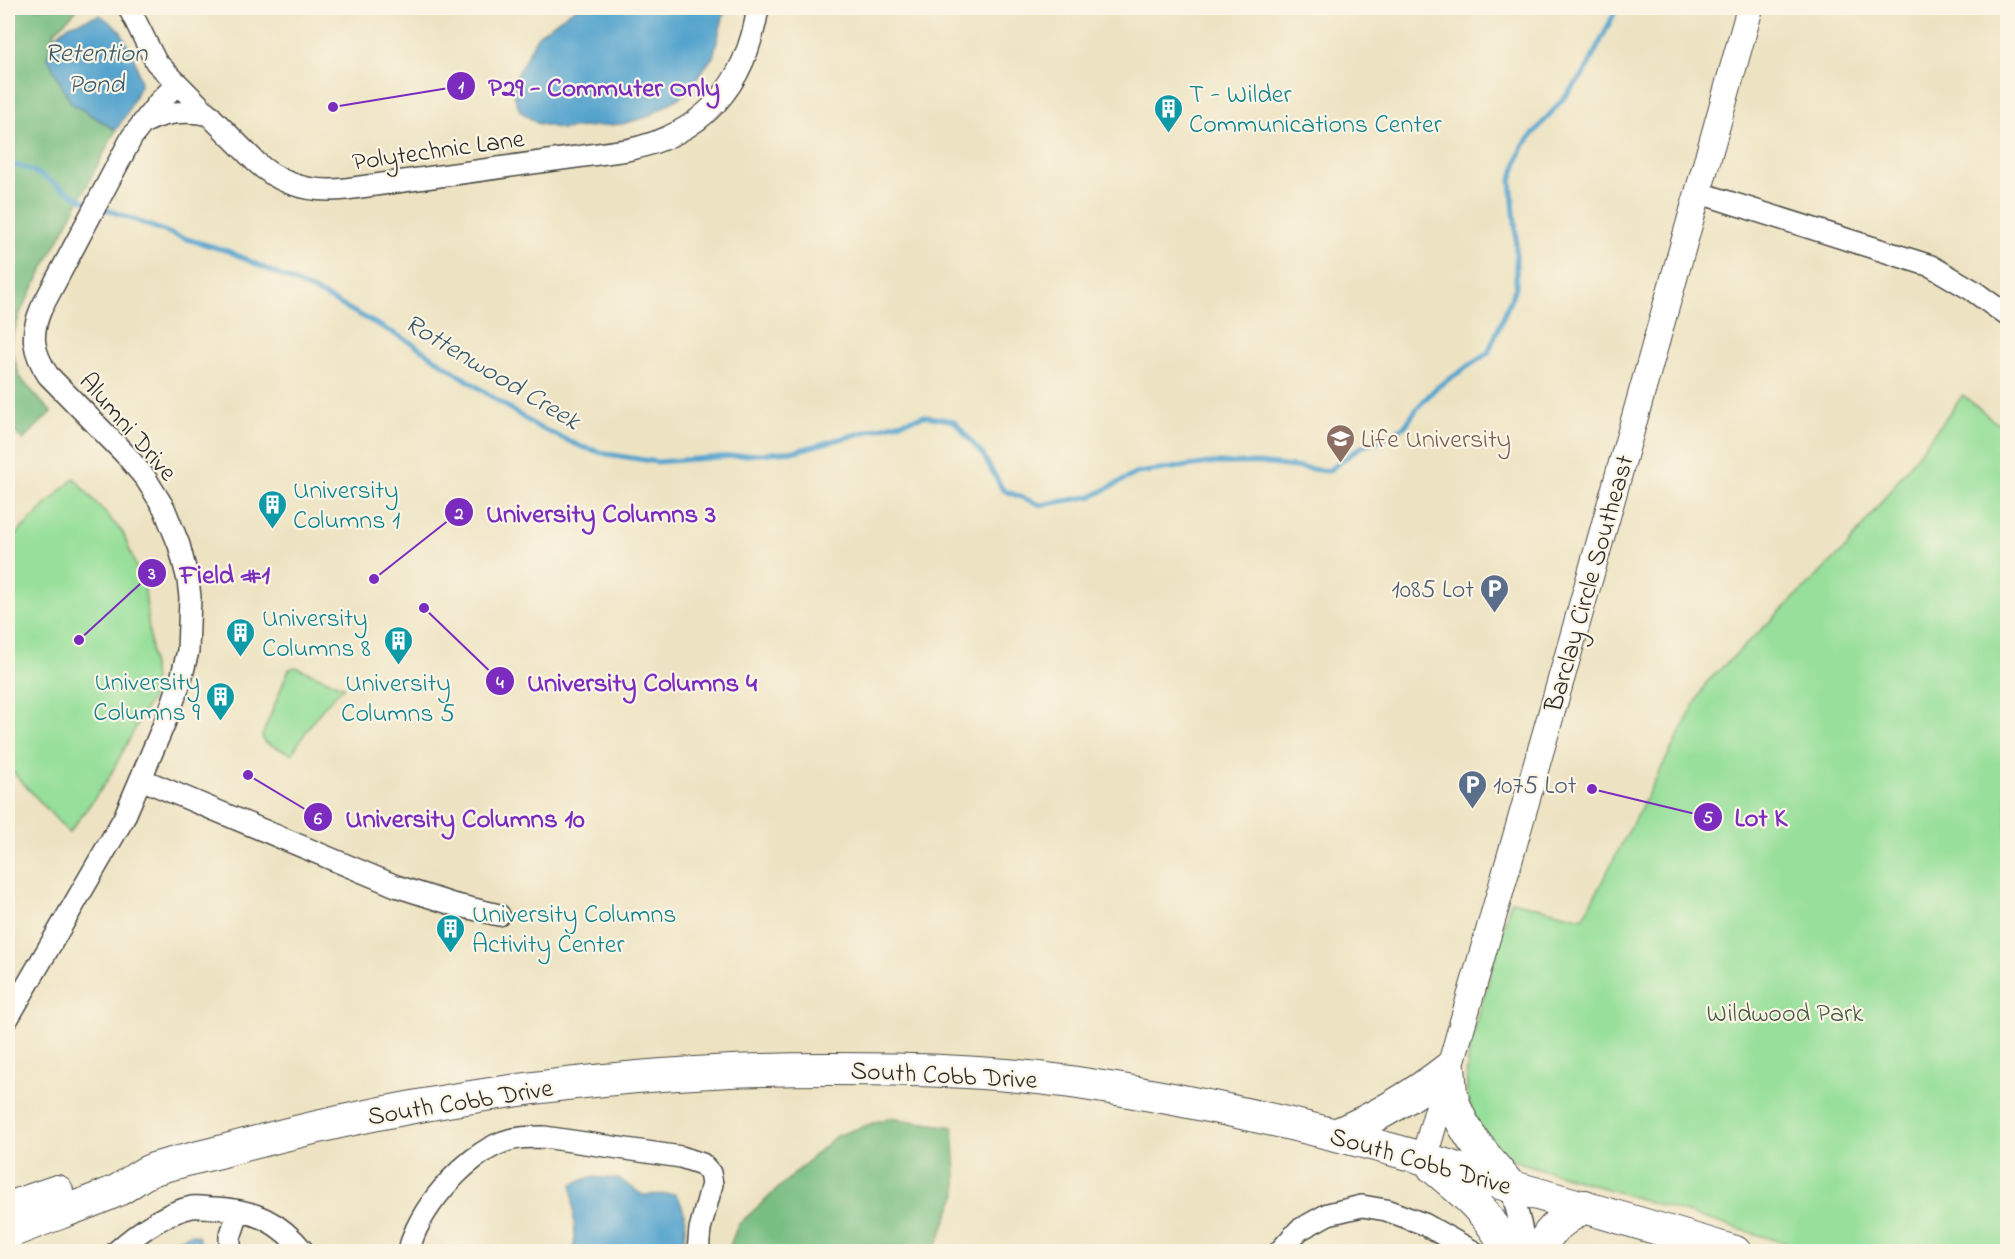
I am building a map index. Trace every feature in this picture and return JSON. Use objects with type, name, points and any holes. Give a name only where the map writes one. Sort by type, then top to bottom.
[{"type":"main road","points":[[1335,1135],[1390,1110],[1449,1068]]},
{"type":"main road","points":[[1449,1068],[1451,1092],[1457,1111],[1482,1153],[1511,1186]]},
{"type":"main road","name":"South Cobb Drive","points":[[8,1233],[121,1189],[141,1173],[316,1126],[485,1094],[608,1080],[740,1071],[922,1070],[1038,1078],[1164,1097],[1255,1115],[1424,1158],[1511,1186],[1735,1251]]},
{"type":"main road","points":[[1424,1158],[1489,1219],[1502,1249]]},
{"type":"main road","name":"South Cobb Drive","points":[[8,1208],[119,1169],[141,1173]]},
{"type":"main road","points":[[1541,1251],[1554,1228],[1585,1206]]},
{"type":"street","name":"Polytechnic Lane","points":[[129,8],[156,62],[177,84],[265,170],[285,182],[315,190],[346,189],[627,150],[660,141],[693,123],[730,87],[752,40],[758,8]]},
{"type":"street","name":"Barclay Circle Southeast","points":[[1424,1158],[1750,8]]},
{"type":"street","name":"Alumni Drive","points":[[8,1018],[117,833],[170,710],[188,651],[190,597],[188,580],[182,554],[164,508],[146,479],[125,454],[62,390],[38,361],[34,348],[36,319],[125,148],[140,125],[177,84]]},
{"type":"street","points":[[140,125],[173,113],[210,115]]},
{"type":"street","points":[[1697,192],[1930,266],[1972,290],[2007,316]]},
{"type":"street","points":[[141,779],[404,889],[499,915]]},
{"type":"street","points":[[409,1251],[421,1218],[450,1181],[481,1153],[503,1142],[523,1137],[544,1137],[681,1157],[702,1164],[710,1173],[712,1184],[700,1230],[698,1251]]},
{"type":"street","points":[[1279,1251],[1299,1230],[1328,1214],[1362,1206],[1386,1210],[1502,1249],[1511,1186]]},
{"type":"street","points":[[116,1251],[136,1234],[160,1220],[193,1207],[238,1211],[261,1216],[277,1226],[304,1251]]},
{"type":"street","points":[[230,1251],[230,1237],[238,1211]]},
{"type":"green space","points":[[8,8],[79,8],[55,31],[47,57],[71,103],[116,130],[20,313],[10,345],[20,378],[51,412],[23,440],[8,426]]},
{"type":"green space","name":"Wildwood Park","points":[[1963,395],[2007,432],[2007,1251],[1811,1251],[1512,1160],[1486,1135],[1478,1123],[1468,1097],[1466,1082],[1470,1046],[1511,901],[1583,918],[1706,683],[1846,548]]},
{"type":"green space","points":[[74,478],[123,533],[145,590],[155,691],[107,781],[69,833],[8,767],[8,542]]},
{"type":"green space","points":[[296,667],[344,687],[315,718],[292,754],[264,742],[262,736],[289,669]]},
{"type":"green space","points":[[888,1118],[953,1127],[957,1193],[934,1251],[728,1251],[738,1225],[836,1136]]},
{"type":"water","points":[[576,8],[721,8],[725,10],[713,57],[685,94],[647,117],[622,124],[562,129],[537,123],[520,111],[511,86],[538,35]]},
{"type":"water","name":"Retention Pond","points":[[100,15],[119,29],[134,57],[141,83],[116,130],[71,103],[47,57],[57,35],[69,25]]},
{"type":"water","points":[[591,1177],[619,1179],[643,1195],[675,1194],[684,1214],[683,1251],[573,1251],[575,1238],[572,1184]]},
{"type":"water","points":[[192,1234],[198,1236],[203,1251],[146,1251]]},
{"type":"waterway","name":"Rottenwood Creek","points":[[100,207],[180,237],[228,251],[321,294],[410,342],[536,426],[582,447],[607,454],[657,462],[796,451],[924,416],[954,421],[983,455],[1003,490],[1041,505],[1093,496],[1137,473],[1209,463],[1260,463],[1328,471],[1359,448],[1383,439],[1405,426],[1418,407],[1436,388],[1488,353],[1516,287],[1516,233],[1511,180],[1523,146],[1584,74],[1617,8]]},
{"type":"waterway","name":"Rottenwood Creek","points":[[8,164],[20,166],[41,175],[92,204]]},
{"type":"place","name":"P29 - Commuter Only","points":[[333,107]]},
{"type":"place","name":"T - Wilder Communications Center","points":[[1168,134]]},
{"type":"place","name":"Life University","points":[[1340,464]]},
{"type":"place","name":"University Columns 1","points":[[272,530]]},
{"type":"place","name":"University Columns 3","points":[[374,579]]},
{"type":"place","name":"University Columns 4","points":[[424,608]]},
{"type":"place","name":"1085 Lot","points":[[1495,614]]},
{"type":"place","name":"Field #1","points":[[79,640]]},
{"type":"place","name":"University Columns 8","points":[[241,658]]},
{"type":"place","name":"University Columns 5","points":[[398,666]]},
{"type":"place","name":"University Columns 9","points":[[221,722]]},
{"type":"place","name":"University Columns 10","points":[[248,775]]},
{"type":"place","name":"Lot K","points":[[1592,789]]},
{"type":"place","name":"1075 Lot","points":[[1472,810]]},
{"type":"place","name":"University Columns Activity Center","points":[[451,954]]}]
